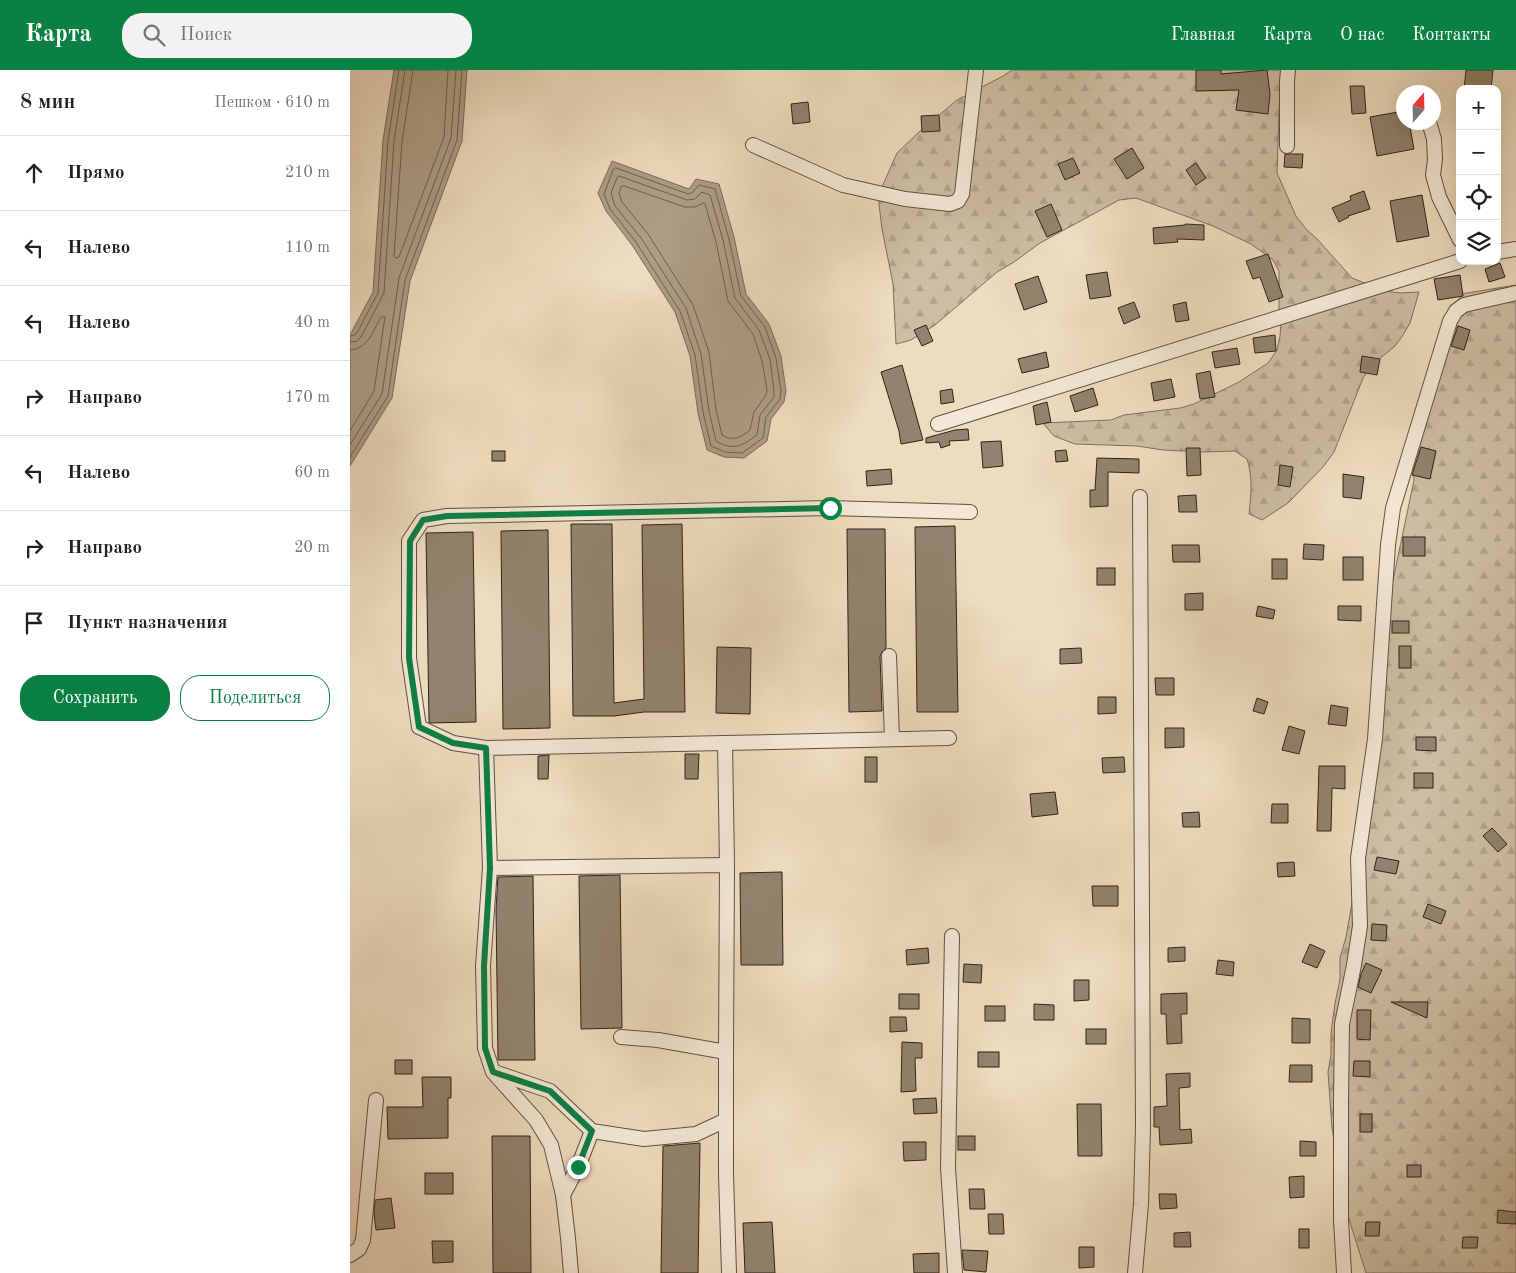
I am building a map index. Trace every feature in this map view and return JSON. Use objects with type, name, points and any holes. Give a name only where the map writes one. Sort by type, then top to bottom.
[{"type":"street","points":[[753,145],[843,185],[905,199],[950,204],[958,201],[962,194],[976,70]]},
{"type":"street","points":[[1287,146],[1288,70]]},
{"type":"street","points":[[1431,130],[1434,139],[1435,159],[1433,175],[1439,196],[1456,232]]},
{"type":"street","points":[[1501,251],[1516,249]]},
{"type":"street","points":[[938,424],[1130,366],[1456,262]]},
{"type":"street","points":[[1344,1273],[1341,1220],[1342,1024],[1360,926],[1358,858],[1374,739],[1388,545],[1393,508],[1450,321],[1456,311],[1464,305],[1516,293]]},
{"type":"street","points":[[1135,1273],[1141,1204],[1143,1126],[1140,497]]},
{"type":"street","points":[[948,738],[486,748],[453,743],[419,727],[409,658],[410,541],[423,520],[447,516],[830,508],[970,512]]},
{"type":"street","points":[[890,656],[892,738]]},
{"type":"street","points":[[725,743],[727,865],[726,1174],[729,1273]]},
{"type":"street","points":[[486,748],[490,868],[484,966],[485,1048],[493,1072],[536,1120],[551,1145],[562,1195],[571,1273]]},
{"type":"street","points":[[490,868],[727,865]]},
{"type":"street","points":[[952,936],[948,1168],[955,1273]]},
{"type":"street","points":[[621,1037],[658,1040],[726,1052]]},
{"type":"street","points":[[493,1072],[550,1091],[592,1131],[644,1139],[696,1134],[726,1120]]},
{"type":"street","points":[[350,1255],[359,1249],[363,1240],[376,1100]]},
{"type":"street","points":[[562,1195],[578,1167],[592,1131]]},
{"type":"green space","points":[[1012,70],[1283,70],[1280,85],[1277,173],[1296,216],[1352,278],[1384,291],[1401,293],[1419,292],[1410,323],[1403,335],[1395,346],[1372,365],[1363,378],[1334,452],[1323,467],[1288,503],[1262,520],[1249,514],[1251,486],[1249,466],[1247,459],[1235,451],[1204,452],[1163,450],[1137,446],[1075,444],[1054,436],[1043,423],[1111,420],[1124,415],[1180,408],[1194,404],[1239,382],[1268,363],[1277,350],[1280,336],[1279,271],[1273,260],[1251,244],[1213,226],[1136,198],[1119,200],[1040,243],[997,272],[935,325],[911,340],[896,344],[893,284],[882,229],[878,196],[897,153],[918,133],[957,100]]},
{"type":"green space","points":[[1516,285],[1516,1273],[1366,1273],[1347,1213],[1332,1128],[1328,1072],[1331,1055],[1331,1033],[1340,979],[1340,958],[1346,937],[1355,886],[1387,609],[1414,480],[1412,450],[1422,402],[1461,294]]},
{"type":"water","points":[[394,70],[467,70],[462,141],[410,281],[392,398],[350,466],[350,335],[373,292],[383,140]]},
{"type":"water","points":[[612,161],[689,189],[696,179],[719,184],[734,237],[746,294],[769,324],[781,356],[786,391],[784,402],[771,419],[767,441],[744,458],[724,457],[707,450],[698,413],[690,356],[675,312],[632,245],[606,211],[598,193]]},
{"type":"building","points":[[1196,70],[1221,70],[1221,74],[1267,70],[1270,94],[1268,114],[1236,110],[1239,90],[1196,91]]},
{"type":"building","points":[[1466,70],[1493,70],[1491,85],[1464,85]]},
{"type":"building","points":[[1350,86],[1364,86],[1366,113],[1352,114]]},
{"type":"building","points":[[808,102],[810,122],[793,124],[791,104]]},
{"type":"building","points":[[1396,112],[1396,130],[1410,130],[1414,149],[1377,156],[1370,117]]},
{"type":"building","points":[[939,115],[940,131],[922,132],[921,116]]},
{"type":"building","points":[[1132,148],[1144,168],[1127,179],[1114,159]]},
{"type":"building","points":[[1285,154],[1303,154],[1302,168],[1284,167]]},
{"type":"building","points":[[1073,158],[1080,173],[1065,180],[1058,164]]},
{"type":"building","points":[[1196,163],[1206,178],[1196,185],[1186,170]]},
{"type":"building","points":[[1364,191],[1370,209],[1348,216],[1339,222],[1332,208],[1351,200],[1350,196]]},
{"type":"building","points":[[1422,195],[1429,236],[1397,242],[1390,201]]},
{"type":"building","points":[[1051,204],[1062,230],[1047,237],[1035,211]]},
{"type":"building","points":[[1185,224],[1204,225],[1204,240],[1177,239],[1178,242],[1154,244],[1153,228]]},
{"type":"building","points":[[1268,254],[1283,297],[1269,302],[1260,277],[1253,279],[1246,261]]},
{"type":"building","points":[[1501,265],[1505,277],[1489,282],[1485,269]]},
{"type":"building","points":[[1107,272],[1111,296],[1090,299],[1086,275]]},
{"type":"building","points":[[1460,275],[1463,296],[1438,300],[1434,279]]},
{"type":"building","points":[[1038,276],[1047,302],[1024,310],[1015,284]]},
{"type":"building","points":[[1134,302],[1140,317],[1124,324],[1118,308]]},
{"type":"building","points":[[1186,302],[1189,320],[1176,322],[1173,305]]},
{"type":"building","points":[[926,325],[933,341],[922,346],[914,330]]},
{"type":"building","points":[[1458,326],[1470,330],[1464,350],[1451,346]]},
{"type":"building","points":[[1275,335],[1276,351],[1255,353],[1253,338]]},
{"type":"building","points":[[1237,348],[1240,364],[1215,368],[1212,352]]},
{"type":"building","points":[[1046,352],[1049,367],[1022,373],[1018,359]]},
{"type":"building","points":[[1362,356],[1380,359],[1377,375],[1360,372]]},
{"type":"building","points":[[902,365],[923,440],[901,444],[899,431],[881,372]]},
{"type":"building","points":[[1210,371],[1215,397],[1200,399],[1196,374]]},
{"type":"building","points":[[1171,379],[1175,397],[1154,401],[1151,383]]},
{"type":"building","points":[[1093,388],[1098,405],[1075,412],[1070,396]]},
{"type":"building","points":[[952,389],[954,402],[941,404],[940,391]]},
{"type":"building","points":[[1047,402],[1051,422],[1036,425],[1033,406]]},
{"type":"building","points":[[968,429],[969,440],[949,441],[950,445],[941,448],[939,442],[926,443],[926,438],[955,430]]},
{"type":"building","points":[[1001,441],[1003,466],[983,468],[981,442]]},
{"type":"building","points":[[1421,447],[1436,451],[1430,479],[1412,475]]},
{"type":"building","points":[[1186,448],[1200,448],[1201,475],[1187,476]]},
{"type":"building","points":[[1066,450],[1068,461],[1056,462],[1055,451]]},
{"type":"building","points":[[492,451],[505,451],[505,461],[492,461]]},
{"type":"building","points":[[1097,458],[1139,459],[1139,473],[1108,472],[1108,506],[1090,507],[1090,490],[1095,490]]},
{"type":"building","points":[[1280,465],[1293,467],[1290,487],[1278,485]]},
{"type":"building","points":[[891,469],[892,484],[867,486],[866,471]]},
{"type":"building","points":[[1343,474],[1364,477],[1361,499],[1343,497]]},
{"type":"building","points":[[1196,495],[1197,512],[1179,512],[1178,496]]},
{"type":"building","points":[[571,524],[612,524],[614,703],[644,699],[642,525],[682,524],[685,712],[573,716]]},
{"type":"building","points":[[955,526],[958,712],[917,712],[915,527]]},
{"type":"building","points":[[847,529],[885,529],[886,648],[880,656],[882,711],[849,712]]},
{"type":"building","points":[[548,530],[550,728],[503,729],[501,531]]},
{"type":"building","points":[[473,532],[476,722],[430,723],[426,533]]},
{"type":"building","points":[[1403,537],[1425,537],[1425,556],[1403,556]]},
{"type":"building","points":[[1304,544],[1324,545],[1323,560],[1303,559]]},
{"type":"building","points":[[1172,545],[1199,545],[1200,562],[1173,562]]},
{"type":"building","points":[[1343,557],[1363,557],[1363,580],[1343,580]]},
{"type":"building","points":[[1272,559],[1287,559],[1287,579],[1272,579]]},
{"type":"building","points":[[1097,568],[1115,568],[1115,585],[1097,585]]},
{"type":"building","points":[[1203,593],[1203,610],[1185,610],[1185,594]]},
{"type":"building","points":[[1258,606],[1275,610],[1273,619],[1256,616]]},
{"type":"building","points":[[1338,606],[1361,606],[1361,621],[1338,620]]},
{"type":"building","points":[[1392,621],[1409,621],[1409,633],[1392,633]]},
{"type":"building","points":[[1399,646],[1411,646],[1411,668],[1399,668]]},
{"type":"building","points":[[717,647],[751,648],[750,714],[716,713]]},
{"type":"building","points":[[1081,648],[1082,663],[1060,664],[1060,649]]},
{"type":"building","points":[[1155,678],[1174,678],[1174,695],[1156,695]]},
{"type":"building","points":[[1098,697],[1116,697],[1116,713],[1098,714]]},
{"type":"building","points":[[1257,698],[1268,702],[1264,714],[1253,711]]},
{"type":"building","points":[[1331,705],[1348,708],[1346,726],[1328,724]]},
{"type":"building","points":[[1289,726],[1305,731],[1299,754],[1282,750]]},
{"type":"building","points":[[1165,728],[1184,728],[1184,747],[1165,748]]},
{"type":"building","points":[[1416,737],[1436,737],[1436,751],[1416,750]]},
{"type":"building","points":[[685,754],[699,754],[698,779],[685,779]]},
{"type":"building","points":[[549,755],[548,779],[538,779],[538,756]]},
{"type":"building","points":[[865,757],[877,757],[877,782],[865,782]]},
{"type":"building","points":[[1124,757],[1125,772],[1103,773],[1102,758]]},
{"type":"building","points":[[1319,766],[1345,766],[1345,789],[1332,788],[1331,831],[1317,831]]},
{"type":"building","points":[[1414,773],[1433,773],[1433,788],[1414,788]]},
{"type":"building","points":[[1055,792],[1058,814],[1032,817],[1030,794]]},
{"type":"building","points":[[1272,804],[1288,804],[1288,823],[1271,823]]},
{"type":"building","points":[[1199,812],[1200,827],[1183,827],[1182,813]]},
{"type":"building","points":[[1492,828],[1507,844],[1498,852],[1483,836]]},
{"type":"building","points":[[1377,857],[1399,861],[1396,874],[1374,870]]},
{"type":"building","points":[[1294,862],[1295,876],[1278,877],[1277,863]]},
{"type":"building","points":[[782,872],[783,965],[741,965],[740,873]]},
{"type":"building","points":[[620,875],[622,1028],[581,1029],[579,876]]},
{"type":"building","points":[[533,876],[535,1060],[498,1060],[496,909],[498,877]]},
{"type":"building","points":[[1092,886],[1118,886],[1118,906],[1093,906]]},
{"type":"building","points":[[1428,904],[1446,911],[1441,924],[1423,917]]},
{"type":"building","points":[[1372,924],[1387,925],[1386,941],[1371,940]]},
{"type":"building","points":[[1310,944],[1325,951],[1317,968],[1302,962]]},
{"type":"building","points":[[1185,947],[1185,961],[1168,962],[1168,948]]},
{"type":"building","points":[[928,948],[929,963],[907,965],[906,950]]},
{"type":"building","points":[[1218,960],[1234,962],[1233,976],[1216,974]]},
{"type":"building","points":[[1366,963],[1382,970],[1371,993],[1358,987]]},
{"type":"building","points":[[964,964],[982,965],[981,983],[963,982]]},
{"type":"building","points":[[1074,980],[1089,980],[1089,1000],[1074,1001]]},
{"type":"building","points":[[1187,993],[1187,1014],[1181,1014],[1182,1043],[1167,1044],[1166,1014],[1161,1014],[1161,994]]},
{"type":"building","points":[[899,994],[919,994],[919,1009],[899,1009]]},
{"type":"building","points":[[1391,1002],[1428,1002],[1427,1018]]},
{"type":"building","points":[[1034,1004],[1054,1005],[1054,1020],[1034,1020]]},
{"type":"building","points":[[985,1006],[1005,1006],[1005,1021],[985,1021]]},
{"type":"building","points":[[1357,1010],[1371,1010],[1370,1040],[1357,1039]]},
{"type":"building","points":[[890,1017],[906,1017],[907,1031],[890,1032]]},
{"type":"building","points":[[1292,1018],[1310,1019],[1310,1043],[1292,1043]]},
{"type":"building","points":[[1086,1029],[1106,1029],[1106,1044],[1086,1044]]},
{"type":"building","points":[[902,1042],[922,1043],[922,1058],[915,1058],[916,1091],[901,1092]]},
{"type":"building","points":[[978,1052],[999,1052],[999,1067],[978,1067]]},
{"type":"building","points":[[395,1060],[412,1060],[412,1074],[395,1074]]},
{"type":"building","points":[[1354,1061],[1370,1061],[1370,1077],[1353,1076]]},
{"type":"building","points":[[1290,1065],[1312,1065],[1312,1082],[1289,1082]]},
{"type":"building","points":[[1190,1073],[1190,1087],[1179,1088],[1180,1130],[1191,1129],[1192,1143],[1160,1145],[1159,1127],[1154,1127],[1154,1107],[1167,1106],[1166,1074]]},
{"type":"building","points":[[422,1077],[451,1077],[451,1098],[448,1098],[448,1138],[388,1139],[387,1107],[423,1107]]},
{"type":"building","points":[[936,1098],[937,1113],[914,1114],[913,1099]]},
{"type":"building","points":[[1077,1104],[1101,1104],[1102,1156],[1078,1156]]},
{"type":"building","points":[[1360,1114],[1372,1114],[1372,1132],[1360,1132]]},
{"type":"building","points":[[492,1136],[530,1136],[531,1273],[493,1273]]},
{"type":"building","points":[[958,1136],[975,1136],[975,1150],[958,1150]]},
{"type":"building","points":[[1300,1141],[1316,1142],[1316,1156],[1300,1156]]},
{"type":"building","points":[[903,1142],[926,1142],[926,1160],[904,1161]]},
{"type":"building","points":[[700,1143],[698,1273],[661,1273],[663,1146]]},
{"type":"building","points":[[1407,1165],[1421,1165],[1421,1177],[1407,1177]]},
{"type":"building","points":[[425,1173],[453,1173],[453,1194],[425,1194]]},
{"type":"building","points":[[1304,1176],[1304,1197],[1290,1198],[1289,1177]]},
{"type":"building","points":[[969,1189],[984,1189],[985,1209],[970,1209]]},
{"type":"building","points":[[1159,1194],[1176,1194],[1177,1208],[1160,1209]]},
{"type":"building","points":[[391,1198],[395,1228],[376,1230],[375,1200]]},
{"type":"building","points":[[1498,1210],[1516,1212],[1516,1224],[1497,1223]]},
{"type":"building","points":[[988,1214],[1003,1214],[1004,1234],[989,1234]]},
{"type":"building","points":[[772,1222],[775,1273],[745,1273],[743,1223]]},
{"type":"building","points":[[1366,1222],[1380,1222],[1379,1236],[1365,1236]]},
{"type":"building","points":[[1299,1229],[1309,1229],[1309,1248],[1299,1248]]},
{"type":"building","points":[[1190,1232],[1191,1247],[1174,1247],[1174,1233]]},
{"type":"building","points":[[1463,1237],[1478,1237],[1477,1248],[1462,1248]]},
{"type":"building","points":[[432,1241],[453,1241],[453,1262],[433,1263]]},
{"type":"building","points":[[1079,1247],[1094,1247],[1094,1267],[1079,1268]]},
{"type":"building","points":[[962,1250],[988,1251],[986,1272],[964,1270]]},
{"type":"building","points":[[939,1253],[939,1273],[914,1273],[913,1254]]},
{"type":"route","points":[[578,1167],[592,1131],[550,1091],[493,1072],[485,1048],[484,966],[490,868],[486,748],[453,743],[419,727],[409,658],[410,541],[423,520],[447,516],[830,508]]}]
